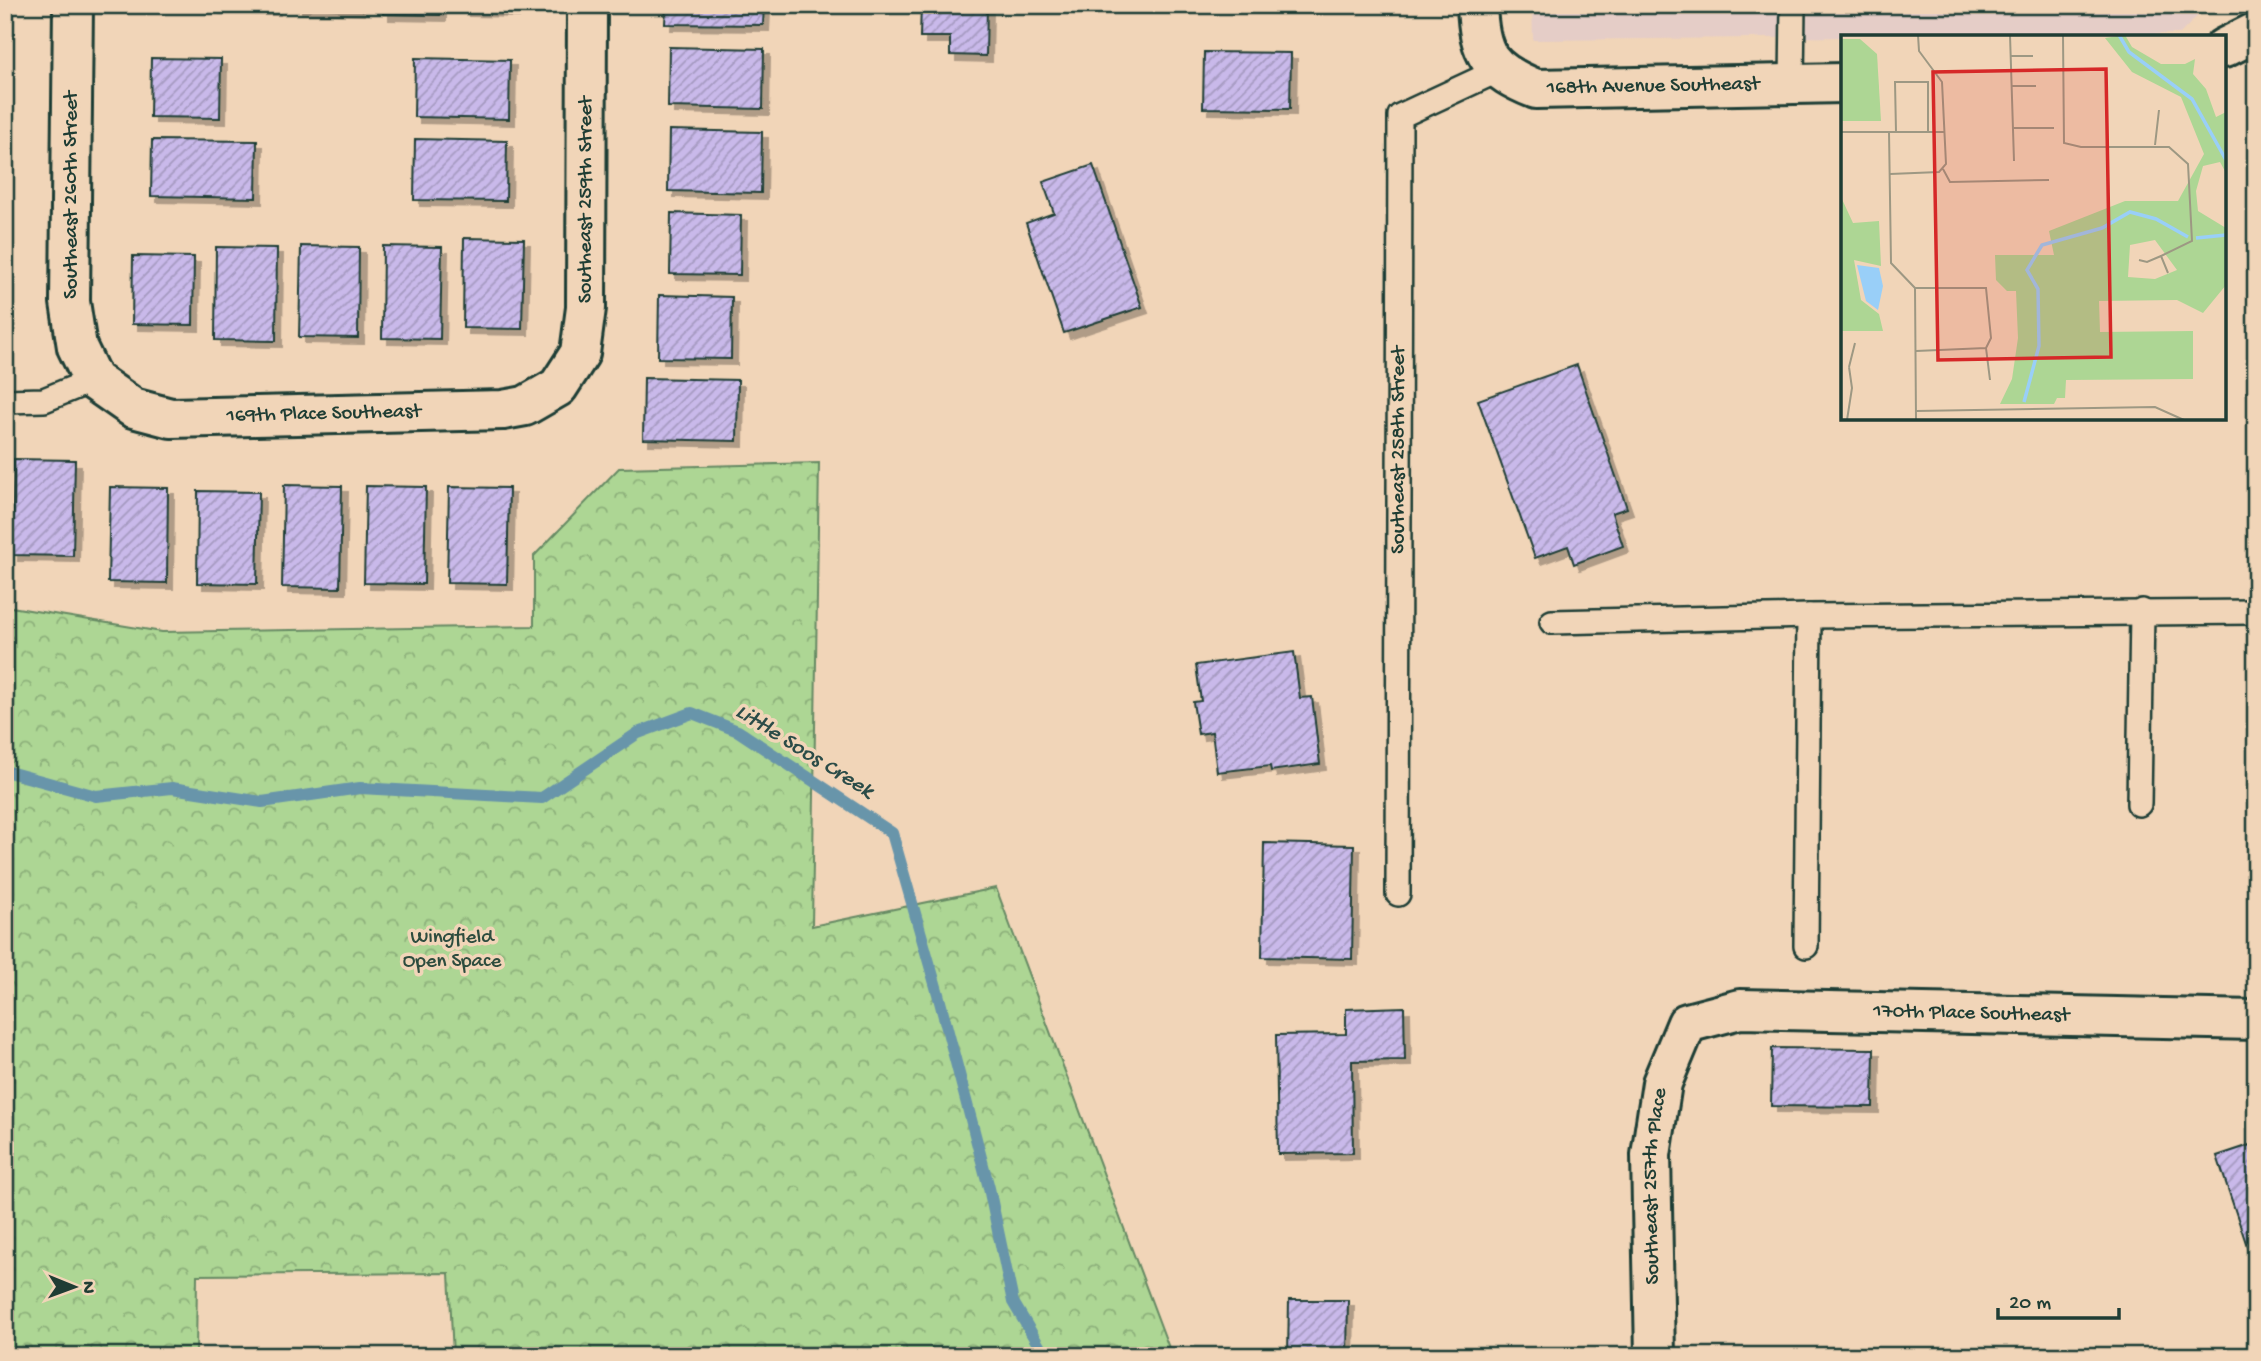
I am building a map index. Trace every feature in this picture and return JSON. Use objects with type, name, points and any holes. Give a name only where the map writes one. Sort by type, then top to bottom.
[{"type":"street","name":"Southeast 260th Street","points":[[73,5],[70,302],[77,347],[93,380]]},
{"type":"street","name":"Southeast 259th Street","points":[[558,387],[580,353],[586,308],[587,5]]},
{"type":"street","name":"168th Avenue Southeast","points":[[1477,5],[1478,32],[1485,54],[1499,70],[1536,89],[1841,83]]},
{"type":"street","points":[[2226,47],[2256,32]]},
{"type":"street","name":"169th Place Southeast","points":[[93,380],[133,408],[171,418],[503,410],[525,406],[558,387]]},
{"type":"street","name":"170th Place Southeast","points":[[1687,1023],[1740,1009],[2256,1020]]},
{"type":"street","name":"Southeast 257th Place","points":[[1655,1356],[1651,1155],[1662,1083],[1687,1023]]},
{"type":"lane","points":[[1792,85],[1793,5]]},
{"type":"lane","name":"Southeast 258th Street","points":[[1398,894],[1400,116],[1499,70]]},
{"type":"lane","points":[[5,401],[44,400],[93,380]]},
{"type":"lane","points":[[2139,804],[2142,611]]},
{"type":"lane","points":[[1552,622],[2142,611],[2256,612]]},
{"type":"lane","points":[[1806,946],[1809,616]]},
{"type":"shaded area","points":[[1532,5],[2208,5],[2180,34],[1841,35],[1841,37],[1533,40]]},
{"type":"green space","name":"Wingfield Open Space","points":[[819,463],[812,926],[996,888],[1172,1356],[453,1356],[449,1273],[197,1275],[196,1356],[5,1356],[5,606],[162,632],[534,626],[534,556],[619,468]]},
{"type":"building","points":[[214,5],[274,5],[274,9],[214,8]]},
{"type":"building","points":[[358,5],[358,9],[296,7]]},
{"type":"building","points":[[383,5],[440,5],[440,15],[383,14]]},
{"type":"building","points":[[463,5],[522,5],[522,11],[463,10]]},
{"type":"building","points":[[666,5],[764,5],[763,25],[665,24]]},
{"type":"building","points":[[921,5],[987,5],[986,56],[950,55],[950,37],[920,37]]},
{"type":"building","points":[[669,47],[764,49],[763,109],[668,107]]},
{"type":"building","points":[[1204,52],[1291,53],[1290,109],[1203,108]]},
{"type":"building","points":[[151,58],[221,59],[220,118],[150,117]]},
{"type":"building","points":[[415,58],[510,60],[509,119],[414,117]]},
{"type":"building","points":[[669,130],[762,132],[761,193],[668,191]]},
{"type":"building","points":[[415,139],[507,141],[506,201],[414,200]]},
{"type":"building","points":[[152,140],[257,141],[256,198],[151,196]]},
{"type":"building","points":[[1093,165],[1142,307],[1064,333],[1026,223],[1054,213],[1043,182]]},
{"type":"building","points":[[671,213],[741,215],[740,275],[670,274]]},
{"type":"building","points":[[464,238],[524,239],[522,329],[463,328]]},
{"type":"building","points":[[301,246],[359,247],[358,338],[299,337]]},
{"type":"building","points":[[383,246],[442,247],[440,339],[382,338]]},
{"type":"building","points":[[216,247],[277,248],[276,341],[215,340]]},
{"type":"building","points":[[133,256],[194,257],[193,325],[132,324]]},
{"type":"building","points":[[659,295],[732,297],[731,359],[658,358]]},
{"type":"building","points":[[1577,365],[1627,508],[1612,513],[1623,546],[1574,564],[1568,546],[1535,558],[1478,400]]},
{"type":"building","points":[[644,378],[738,380],[737,441],[643,439]]},
{"type":"building","points":[[14,459],[75,460],[73,556],[12,555]]},
{"type":"building","points":[[284,485],[342,486],[340,588],[282,587]]},
{"type":"building","points":[[366,486],[426,487],[424,584],[364,583]]},
{"type":"building","points":[[110,487],[168,488],[167,583],[108,582]]},
{"type":"building","points":[[449,487],[509,488],[507,584],[447,583]]},
{"type":"building","points":[[198,491],[259,492],[257,584],[197,583]]},
{"type":"building","points":[[1294,652],[1300,698],[1312,697],[1320,764],[1271,771],[1270,766],[1217,772],[1212,732],[1198,734],[1193,702],[1201,701],[1196,665]]},
{"type":"building","points":[[1264,843],[1354,845],[1352,959],[1262,957]]},
{"type":"building","points":[[1404,1007],[1405,1060],[1352,1061],[1353,1153],[1278,1154],[1276,1035],[1346,1034],[1346,1009]]},
{"type":"building","points":[[1772,1048],[1874,1049],[1873,1107],[1771,1106]]},
{"type":"building","points":[[2256,1143],[2256,1263],[2253,1264],[2217,1156]]},
{"type":"building","points":[[1289,1300],[1348,1300],[1347,1356],[1288,1356]]},
{"type":"waterway","name":"Little Soos Creek","points":[[5,771],[96,796],[172,788],[262,802],[360,788],[542,798],[638,733],[692,713],[738,731],[892,833],[989,1188],[1013,1302],[1045,1356]]}]
